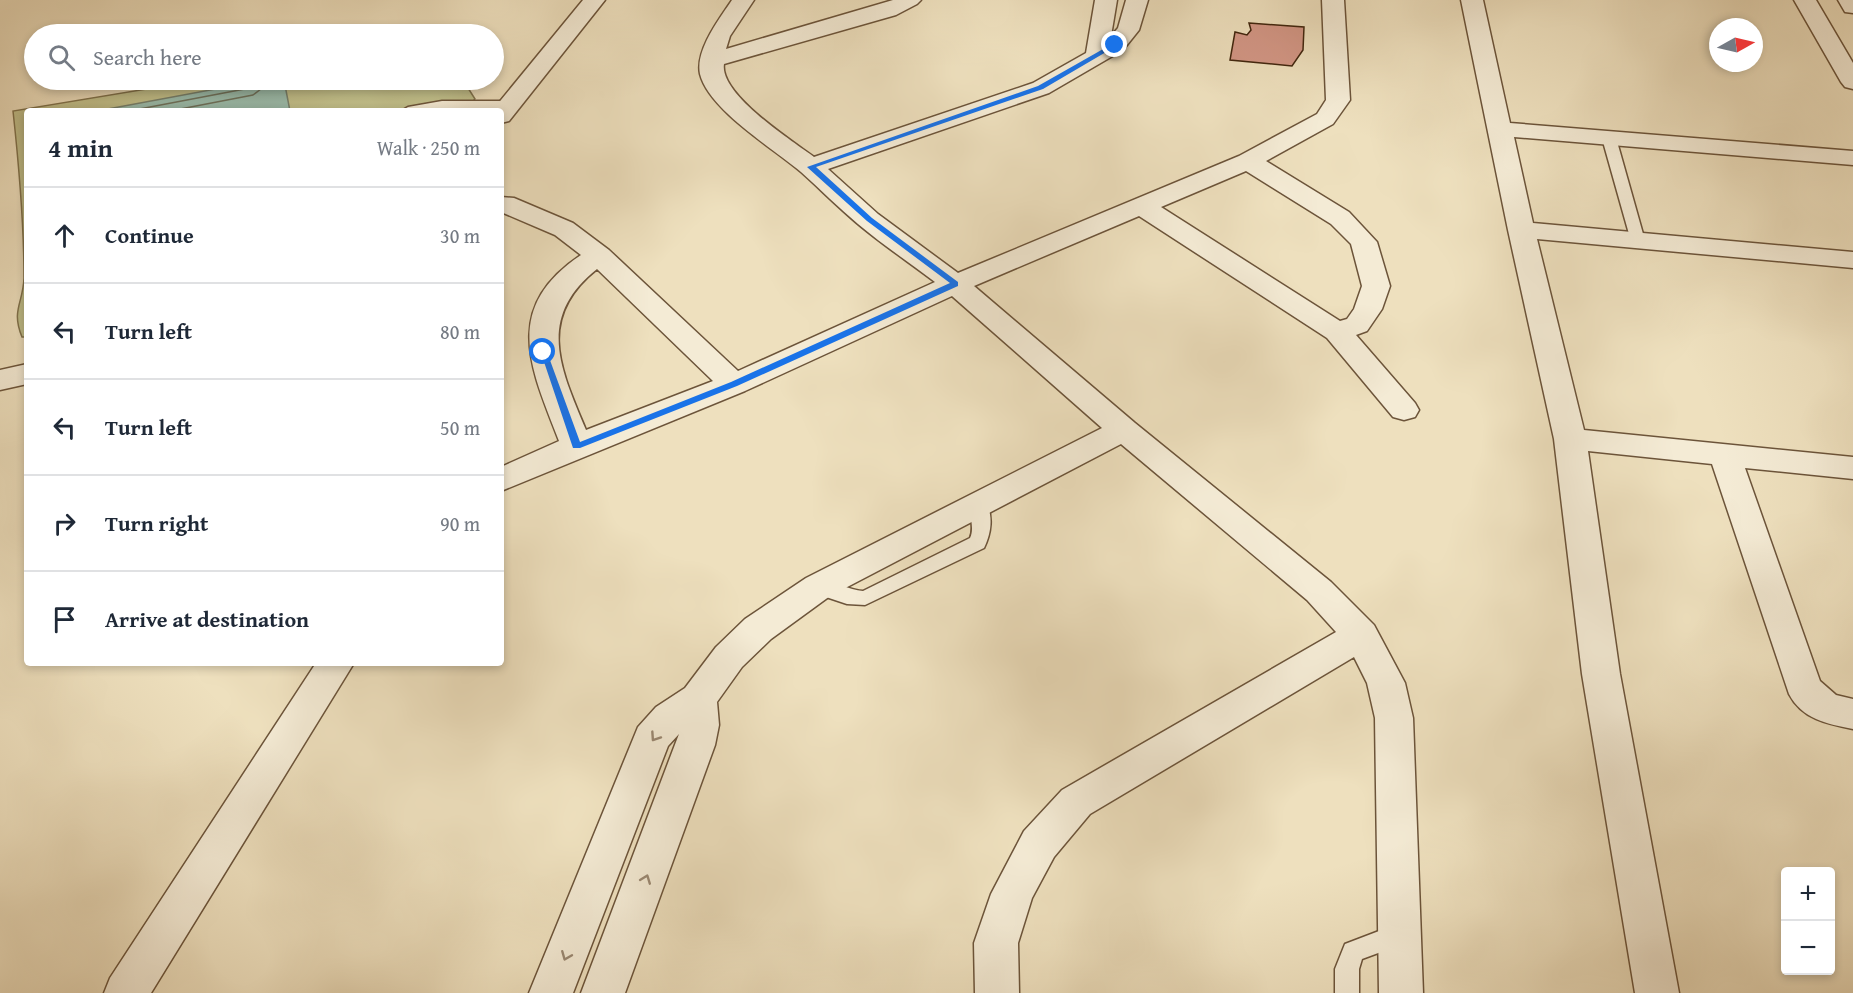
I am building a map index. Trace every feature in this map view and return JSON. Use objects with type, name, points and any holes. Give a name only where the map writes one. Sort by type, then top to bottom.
[{"type":"street","points":[[505,110],[594,0]]},
{"type":"street","points":[[743,0],[719,36],[711,72],[718,88],[740,111],[810,167],[869,220],[955,284],[1124,430],[1319,591],[1361,635],[1386,683],[1394,718],[1401,993]]},
{"type":"street","points":[[713,60],[888,10],[910,0]]},
{"type":"street","points":[[1097,53],[1106,0]]},
{"type":"street","points":[[810,167],[1041,88],[1075,69],[1097,53],[1115,45],[1128,30],[1137,0]]},
{"type":"street","points":[[504,479],[577,446],[734,384],[955,284],[1143,207],[1248,161],[1308,130],[1325,119],[1338,100],[1333,0]]},
{"type":"street","points":[[1472,0],[1521,230],[1570,439],[1601,674],[1657,993]]},
{"type":"street","points":[[1805,0],[1853,82]]},
{"type":"street","points":[[1849,0],[1853,7]]},
{"type":"street","points":[[1499,129],[1853,158]]},
{"type":"street","points":[[1248,161],[1340,218],[1364,242],[1376,286],[1368,309],[1357,325],[1337,332]]},
{"type":"street","points":[[505,204],[564,229],[599,256],[734,384]]},
{"type":"street","points":[[1143,207],[1337,332],[1404,410]]},
{"type":"street","points":[[1521,230],[1853,260]]},
{"type":"street","points":[[577,446],[543,352],[545,321],[556,295],[576,270],[599,256]]},
{"type":"street","points":[[0,380],[24,375]]},
{"type":"street","points":[[551,993],[652,738],[670,718],[698,699],[729,657],[758,629],[818,587],[1124,430]]},
{"type":"street","points":[[1570,439],[1853,468]]},
{"type":"street","points":[[1725,456],[1807,695],[1822,708],[1853,714]]},
{"type":"street","points":[[997,993],[996,943],[1012,894],[1039,844],[1076,802],[1361,635]]},
{"type":"street","points":[[126,993],[334,666]]},
{"type":"street","points":[[603,993],[696,745],[700,724],[698,699]]},
{"type":"street","points":[[587,906],[631,917]]},
{"type":"lane","points":[[425,108],[442,105],[480,108]]},
{"type":"lane","points":[[1609,138],[1638,241]]},
{"type":"lane","points":[[1347,993],[1347,969],[1353,952],[1400,934]]},
{"type":"shaded area","points":[[140,90],[469,90],[475,99],[466,108],[31,108]]},
{"type":"shaded area","points":[[24,109],[24,278],[19,173],[13,111]]},
{"type":"shaded area","points":[[24,278],[24,337],[22,337],[18,313]]},
{"type":"water","points":[[210,90],[286,90],[289,108],[113,108]]},
{"type":"building","points":[[1249,23],[1304,27],[1303,50],[1292,66],[1230,60],[1235,32],[1247,35],[1251,30]]},
{"type":"route","points":[[543,352],[577,446],[734,384],[955,284],[869,220],[810,167],[1041,88],[1075,69],[1097,53],[1115,45]]}]
